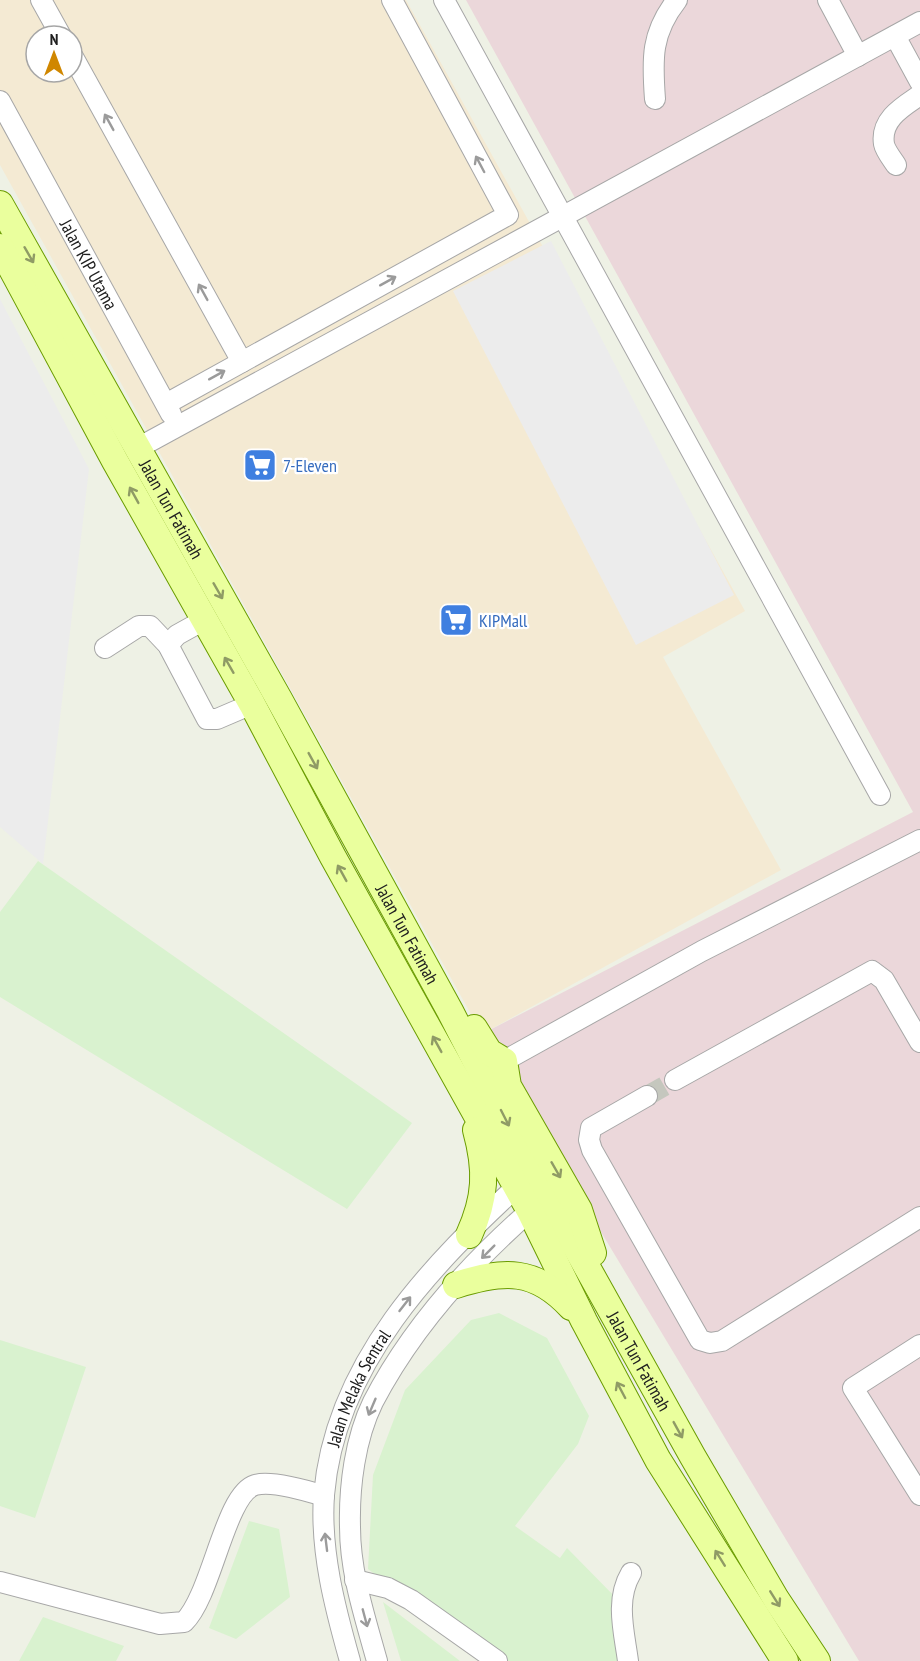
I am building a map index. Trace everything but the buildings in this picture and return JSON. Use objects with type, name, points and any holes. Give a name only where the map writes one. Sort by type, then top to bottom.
[{"type":"main road","name":"Jalan Tun Fatimah","points":[[0,204],[136,449],[279,699],[450,1011],[525,1179]]},
{"type":"main road","name":"Jalan Tun Fatimah","points":[[0,247],[465,1095],[525,1179],[539,1203],[597,1281],[717,1498],[776,1599],[817,1661]]},
{"type":"main road","points":[[450,1011],[460,1014],[471,1024],[489,1052],[504,1061],[508,1086],[579,1210],[592,1249],[597,1281]]},
{"type":"main road","points":[[465,1095],[477,1134],[484,1179],[483,1199],[468,1235]]},
{"type":"main road","name":"Jalan Tun Fatimah","points":[[539,1203],[584,1321],[658,1460],[785,1661]]},
{"type":"main road","points":[[456,1285],[505,1273],[527,1276],[562,1297],[584,1321]]},
{"type":"street","points":[[42,0],[55,24]]},
{"type":"street","points":[[166,404],[508,215],[392,0]]},
{"type":"street","points":[[444,0],[880,795]]},
{"type":"street","points":[[654,99],[654,40],[665,15],[676,0]]},
{"type":"street","points":[[828,0],[858,56]]},
{"type":"street","points":[[136,449],[920,22]]},
{"type":"street","points":[[895,36],[920,82]]},
{"type":"street","points":[[84,77],[242,362]]},
{"type":"street","points":[[896,165],[884,144],[885,130],[892,115],[920,95]]},
{"type":"street","name":"Jalan KIP Utama","points":[[0,101],[178,427]]},
{"type":"street","points":[[168,645],[177,636],[204,620]]},
{"type":"street","points":[[105,648],[139,626],[150,626],[168,645],[207,719],[217,719],[252,704]]},
{"type":"street","points":[[504,1061],[702,951],[919,843]]},
{"type":"street","points":[[675,1080],[872,971],[884,980],[920,1042]]},
{"type":"street","points":[[647,1096],[591,1128],[589,1140],[592,1150],[700,1340],[710,1343],[722,1341],[920,1218]]},
{"type":"street","name":"Jalan Melaka Sentral","points":[[350,1661],[330,1582],[324,1529],[324,1496],[331,1450],[364,1366],[381,1336],[429,1274],[525,1179]]},
{"type":"street","name":"Jalan Melaka Sentral","points":[[377,1661],[355,1580],[350,1527],[351,1486],[358,1445],[373,1404],[393,1368],[417,1334],[456,1285],[539,1203]]},
{"type":"street","points":[[920,1345],[853,1388],[920,1496]]},
{"type":"street","points":[[0,1582],[160,1624],[184,1622],[194,1613],[201,1599],[224,1530],[243,1492],[256,1484],[276,1485],[324,1496]]},
{"type":"street","points":[[628,1661],[621,1600],[624,1585],[631,1573]]},
{"type":"street","points":[[355,1580],[388,1588],[411,1600],[497,1661]]},
{"type":"shaded area","points":[[0,0],[406,0],[745,611],[663,657],[781,870],[482,1034],[0,165]]},
{"type":"shaded area","points":[[466,0],[920,0],[920,1661],[859,1661],[482,1034],[913,812]]},
{"type":"shaded area","points":[[551,241],[734,595],[636,645],[453,291]]},
{"type":"shaded area","points":[[0,299],[89,469],[43,864],[0,827]]},
{"type":"green space","points":[[38,861],[412,1123],[347,1209],[0,997],[0,912]]},
{"type":"green space","points":[[499,1313],[547,1338],[589,1416],[578,1444],[515,1526],[560,1558],[567,1548],[624,1606],[629,1661],[490,1661],[368,1569],[373,1475],[405,1390],[471,1320]]},
{"type":"green space","points":[[0,1340],[86,1367],[35,1518],[0,1506]]},
{"type":"green space","points":[[249,1521],[279,1529],[290,1597],[236,1639],[209,1628]]},
{"type":"green space","points":[[383,1602],[460,1661],[401,1661]]},
{"type":"green space","points":[[43,1617],[124,1646],[116,1661],[19,1661]]},
{"type":"tunnel","points":[[647,1096],[675,1080]]},
{"type":"place","name":"7-Eleven","points":[[260,465]]},
{"type":"place","name":"KIPMall","points":[[456,620]]}]
